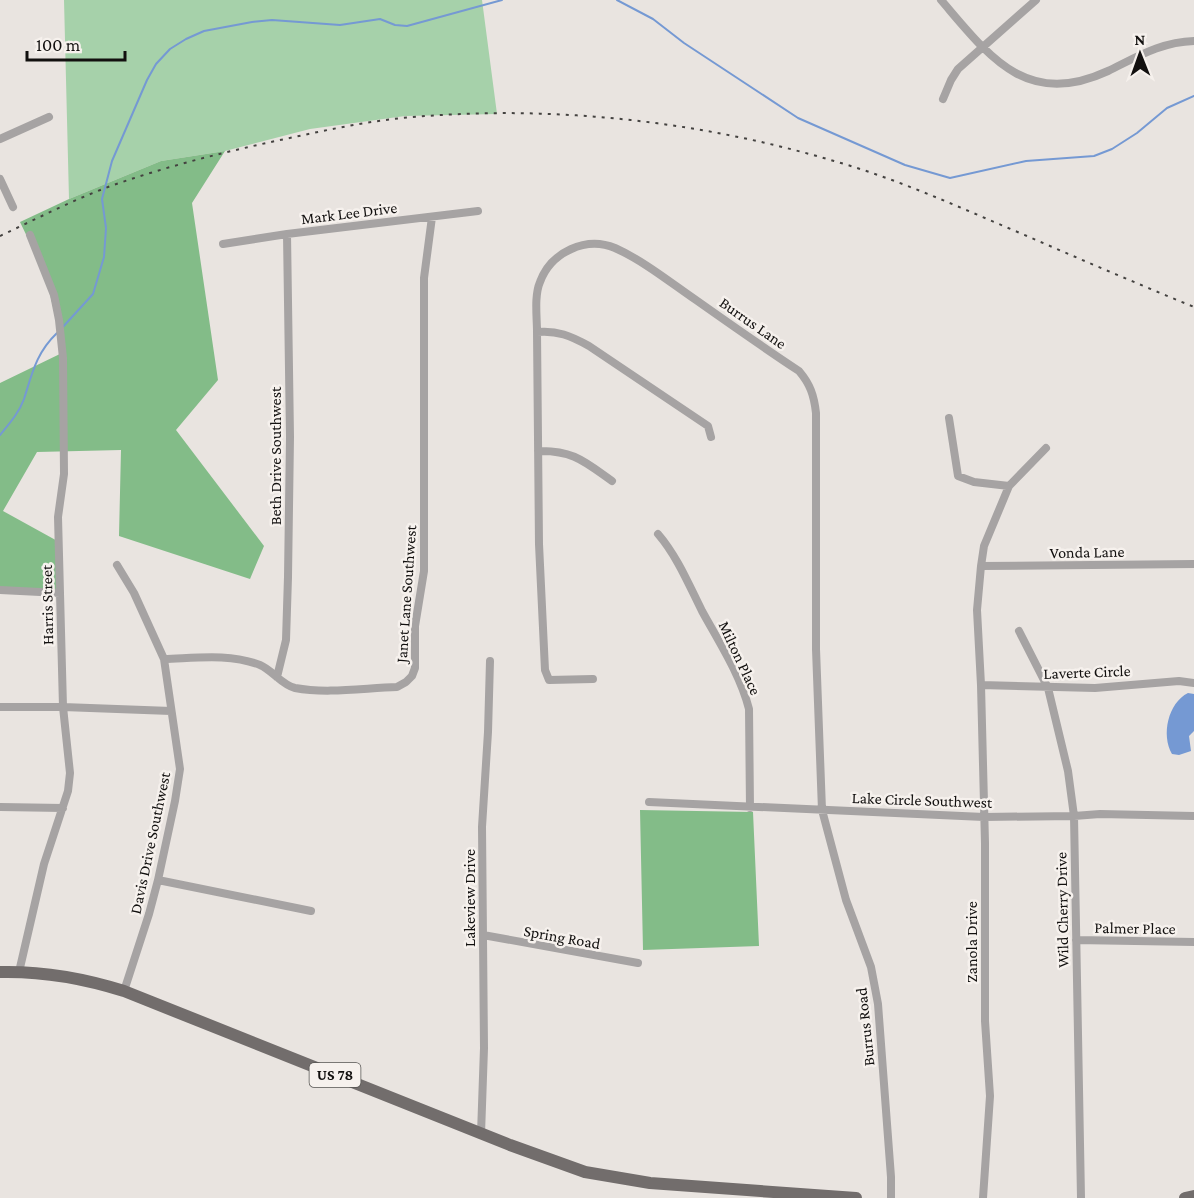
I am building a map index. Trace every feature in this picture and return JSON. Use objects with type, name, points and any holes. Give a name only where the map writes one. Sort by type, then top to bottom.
[{"type":"main road","name":"US 78","points":[[0,972],[67,976],[124,991],[553,1162],[585,1172],[619,1179],[856,1198]]},
{"type":"main road","points":[[1185,1198],[1194,1196]]},
{"type":"street","points":[[941,0],[1002,66],[1031,79],[1054,83],[1082,80],[1109,70],[1142,53],[1168,44],[1194,41]]},
{"type":"street","points":[[943,99],[954,74],[1036,0]]},
{"type":"street","points":[[0,138],[49,117]]},
{"type":"street","points":[[0,179],[13,207]]},
{"type":"street","name":"Mark Lee Drive","points":[[223,244],[478,211]]},
{"type":"street","name":"Janet Lane Southwest","points":[[164,659],[225,657],[245,660],[263,666],[291,687],[315,690],[397,687],[412,676],[415,668],[415,626],[424,571],[424,278],[432,217]]},
{"type":"street","name":"Beth Drive Southwest","points":[[277,677],[286,640],[288,577],[290,437],[288,234]]},
{"type":"street","name":"Harris Street","points":[[19,972],[46,855],[68,791],[70,772],[63,706],[58,517],[64,474],[63,358],[54,295],[30,236]]},
{"type":"street","name":"Burrus Lane","points":[[593,679],[549,680],[545,670],[539,544],[537,332],[539,283],[548,267],[562,254],[583,244],[614,248],[649,268],[799,371],[808,381],[814,395],[816,413],[816,649],[822,810],[826,824]]},
{"type":"street","points":[[537,332],[558,332],[589,346],[708,426],[711,437]]},
{"type":"street","points":[[949,418],[958,476],[974,482],[1010,486],[1046,448]]},
{"type":"street","points":[[538,451],[555,451],[576,456],[612,481]]},
{"type":"street","name":"Zanola Drive","points":[[983,1198],[990,1096],[985,1021],[984,817],[977,610],[984,546],[1010,486]]},
{"type":"street","name":"Milton Place","points":[[658,534],[679,567],[746,697],[749,709],[750,808]]},
{"type":"street","name":"Vonda Lane","points":[[981,566],[1194,564]]},
{"type":"street","name":"Davis Drive Southwest","points":[[117,565],[134,593],[164,659],[180,769],[158,880],[124,991]]},
{"type":"street","points":[[0,590],[60,593]]},
{"type":"street","name":"Wild Cherry Drive","points":[[1019,631],[1048,688],[1068,771],[1074,816],[1081,1198]]},
{"type":"street","name":"Lakeview Drive","points":[[482,1134],[484,1048],[482,827],[489,732],[490,662]]},
{"type":"street","name":"Laverte Circle","points":[[981,685],[1095,688],[1179,681],[1194,683]]},
{"type":"street","points":[[0,707],[63,706],[171,711]]},
{"type":"street","name":"Lake Circle Southwest","points":[[649,802],[984,817],[1100,814],[1194,816]]},
{"type":"street","points":[[0,807],[63,808]]},
{"type":"street","name":"Burrus Road","points":[[826,824],[846,900],[871,967],[878,1004],[892,1186],[891,1198]]},
{"type":"street","points":[[158,880],[311,911]]},
{"type":"street","name":"Spring Road","points":[[483,936],[638,963]]},
{"type":"street","name":"Palmer Place","points":[[1076,940],[1194,942]]},
{"type":"green space","points":[[64,0],[482,0],[497,114],[405,116],[310,129],[225,151],[161,161],[69,199]]},
{"type":"green space","points":[[225,151],[192,203],[218,380],[176,430],[264,546],[250,579],[119,536],[121,450],[37,452],[3,511],[61,543],[62,592],[0,588],[0,383],[64,352],[45,274],[20,222],[161,161]]},
{"type":"green space","points":[[640,810],[753,812],[759,946],[643,950]]},
{"type":"water","points":[[1188,693],[1194,694],[1194,731],[1189,736],[1191,751],[1179,755],[1172,754],[1167,738],[1168,720],[1176,704]]},
{"type":"waterway","points":[[61,329],[93,294],[104,257],[106,228],[102,199],[112,161],[147,80],[156,64],[170,49],[204,31],[252,22],[272,20],[340,25],[380,19],[395,25],[407,26],[502,0]]},
{"type":"waterway","points":[[617,0],[653,19],[684,43],[798,118],[905,165],[950,178],[1026,161],[1094,156],[1112,149],[1137,133],[1167,108],[1194,96]]},
{"type":"waterway","points":[[0,435],[14,418],[24,399],[39,356],[57,333]]},
{"type":"railway","points":[[0,236],[81,198],[128,180],[209,157],[306,134],[413,117],[519,113],[573,115],[679,126],[783,147],[834,161],[932,195],[1194,307]]}]
